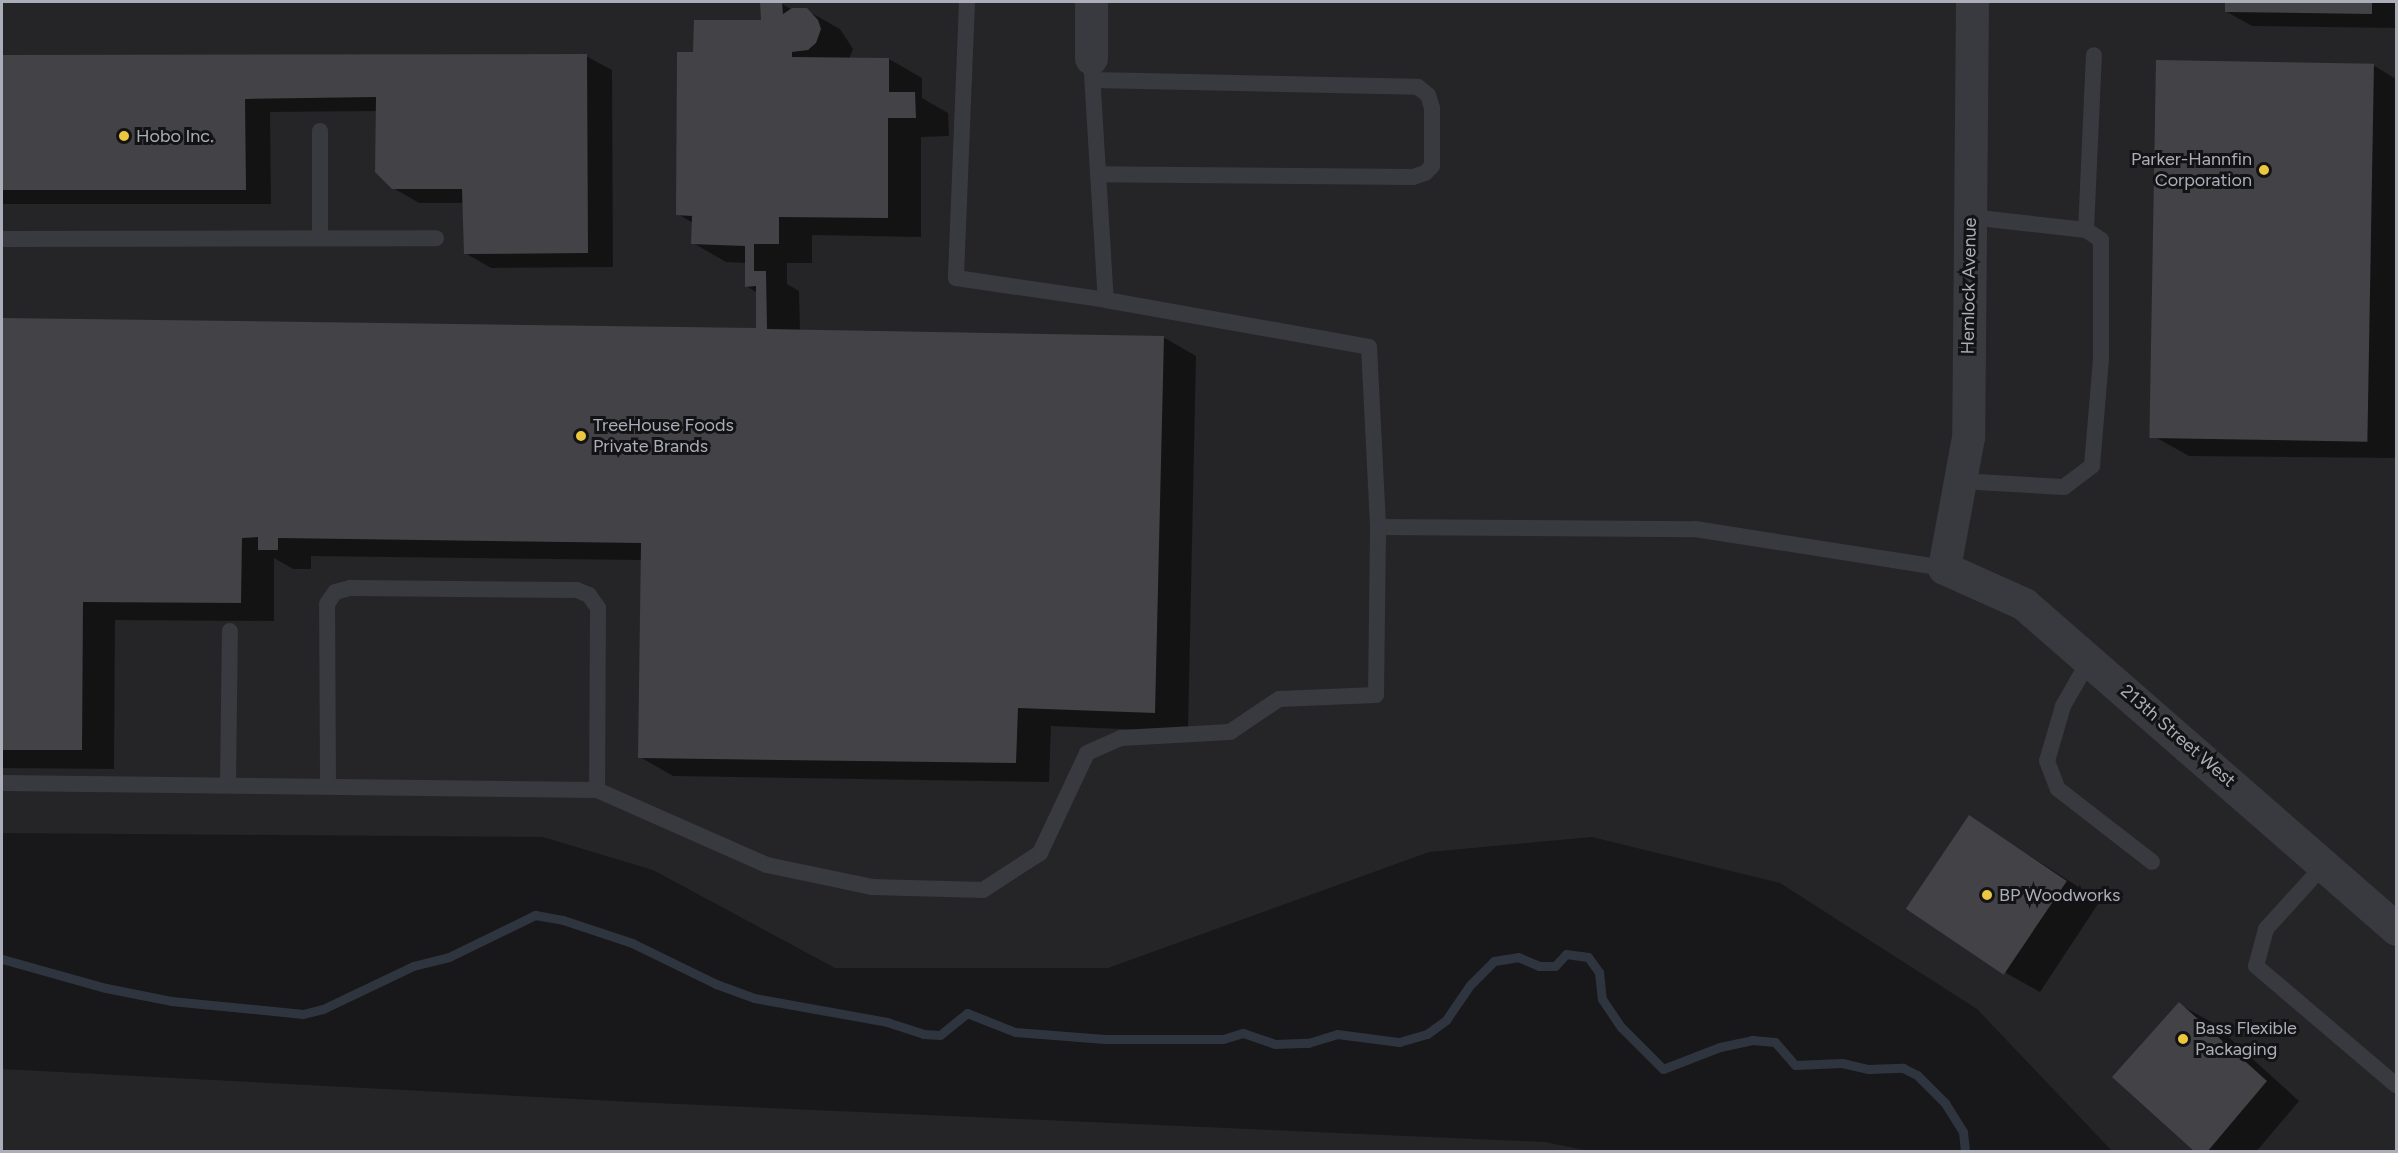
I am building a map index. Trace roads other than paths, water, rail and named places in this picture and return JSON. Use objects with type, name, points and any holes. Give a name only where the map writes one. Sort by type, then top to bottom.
[{"type":"street","points":[[1091,2],[1092,69]]},
{"type":"street","name":"Hemlock Avenue","points":[[1944,568],[1968,437],[1972,2]]},
{"type":"street","name":"213th Street West","points":[[1944,568],[2024,604],[2090,659],[2397,929]]},
{"type":"lane","points":[[2,783],[328,784],[597,790],[767,865],[872,887],[983,890],[1040,853],[1087,753],[1121,738],[1230,732],[1279,699],[1376,695],[1378,527],[1369,347],[1106,300],[956,278],[967,2]]},
{"type":"lane","points":[[2086,230],[2094,55]]},
{"type":"lane","points":[[1098,174],[1413,177],[1425,174],[1432,166],[1432,108],[1428,95],[1418,87],[1092,69],[1098,174],[1106,300]]},
{"type":"lane","points":[[320,131],[320,238]]},
{"type":"lane","points":[[1960,481],[2064,487],[2092,466],[2101,359],[2101,240],[2086,230],[1970,217]]},
{"type":"lane","points":[[2,238],[436,238]]},
{"type":"lane","points":[[1378,527],[1695,529],[1944,568]]},
{"type":"lane","points":[[328,784],[327,604],[335,592],[350,588],[577,590],[590,595],[598,608],[597,790]]},
{"type":"lane","points":[[228,784],[230,631]]},
{"type":"lane","points":[[2090,659],[2063,706],[2047,761],[2058,789],[2152,862]]},
{"type":"lane","points":[[2324,865],[2266,929],[2256,966],[2397,1085]]},
{"type":"waterway","points":[[2,959],[106,988],[171,1001],[303,1014],[323,1009],[413,966],[449,957],[535,915],[563,920],[632,943],[716,984],[754,998],[887,1022],[923,1034],[940,1035],[967,1013],[1015,1032],[1105,1039],[1223,1039],[1243,1033],[1275,1044],[1308,1043],[1337,1034],[1399,1042],[1427,1034],[1446,1020],[1470,985],[1494,961],[1518,957],[1539,966],[1555,966],[1566,954],[1588,957],[1599,972],[1602,999],[1621,1027],[1663,1069],[1720,1047],[1752,1040],[1775,1042],[1795,1065],[1842,1063],[1868,1069],[1903,1068],[1917,1075],[1945,1103],[1963,1132],[1965,1152]]},
{"type":"place","name":"Hobo Inc.","points":[[124,136]]},
{"type":"place","name":"Parker-Hannfin Corporation","points":[[2264,170]]},
{"type":"place","name":"TreeHouse Foods Private Brands","points":[[581,436]]},
{"type":"place","name":"BP Woodworks","points":[[1987,895]]},
{"type":"place","name":"Bass Flexible Packaging","points":[[2183,1039]]}]
